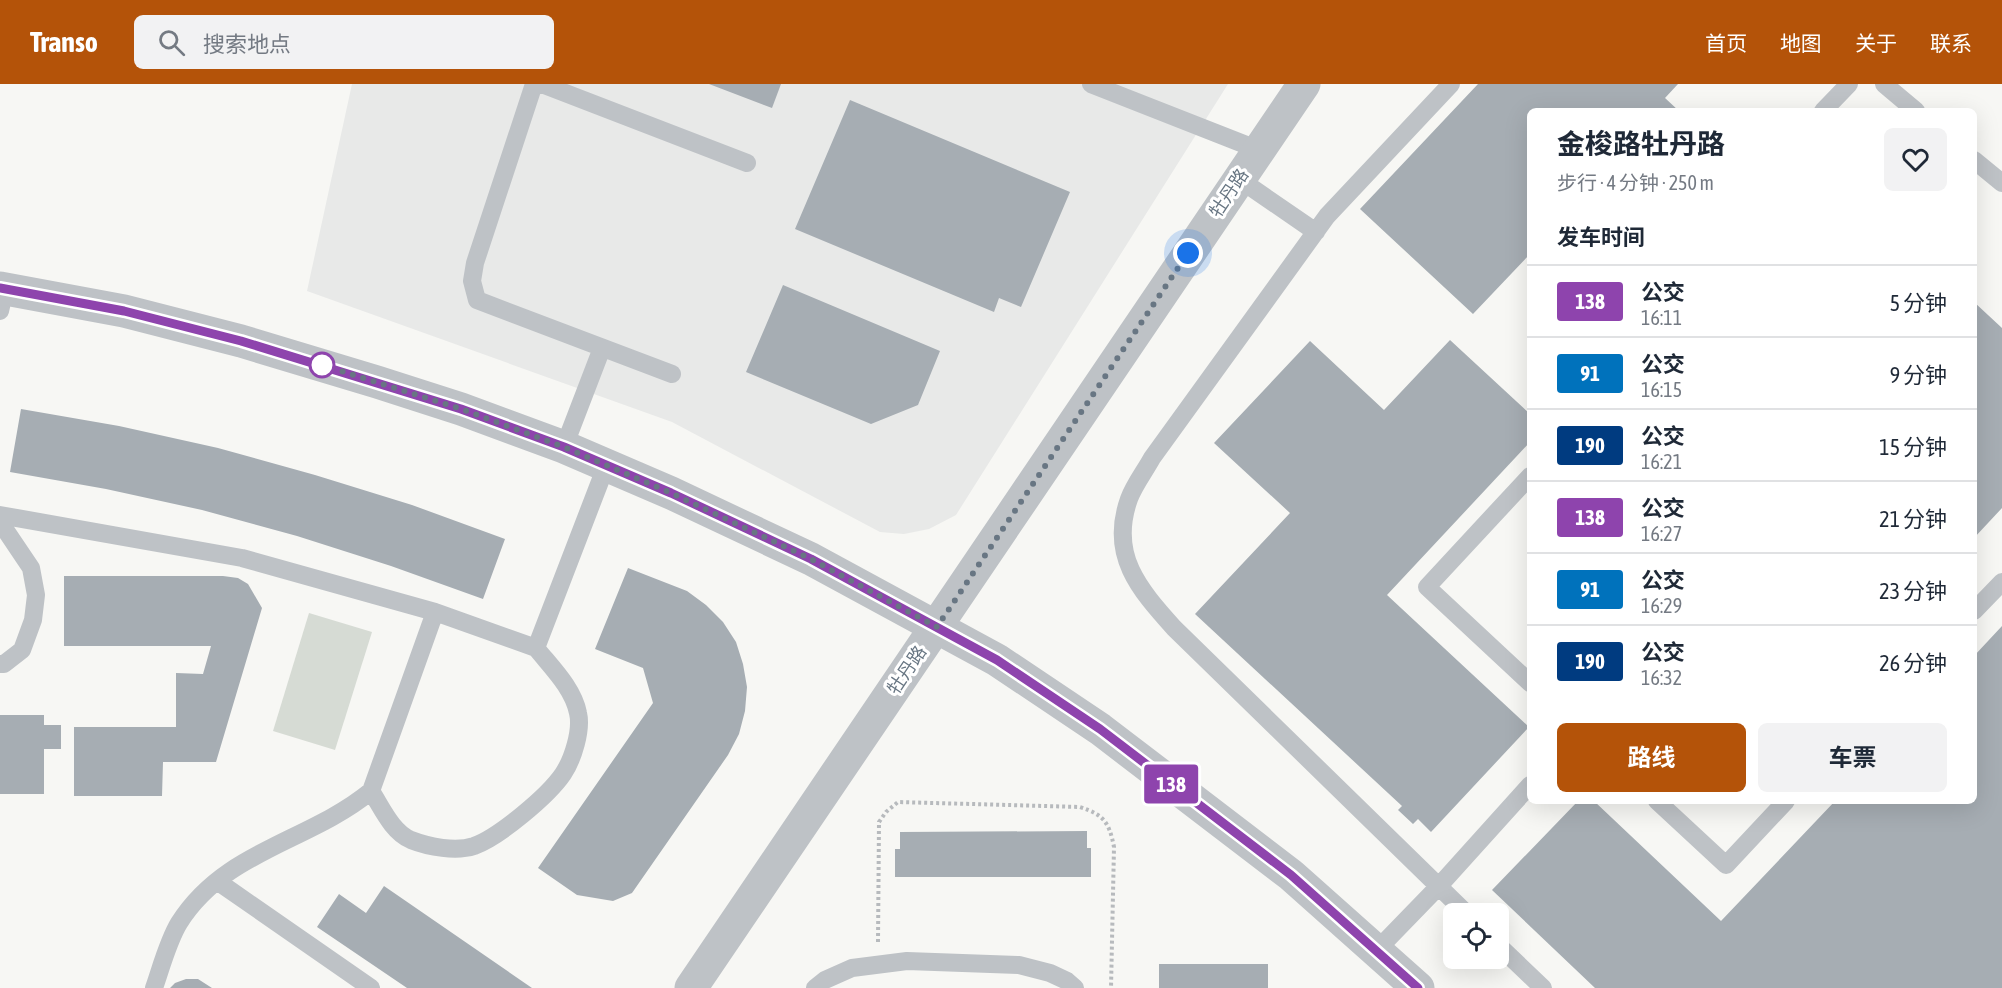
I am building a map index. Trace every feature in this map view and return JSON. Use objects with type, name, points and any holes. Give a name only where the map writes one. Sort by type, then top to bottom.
[{"type":"street","name":"牡丹路","points":[[691,988],[1304,84]]},
{"type":"street","points":[[2,296],[124,311],[241,341],[408,392],[564,447],[671,493],[811,559],[997,660],[1100,729],[1291,875],[1418,988]]},
{"type":"lane","points":[[534,84],[475,263],[473,288],[477,300],[672,374]]},
{"type":"lane","points":[[542,84],[747,163]]},
{"type":"lane","points":[[1091,84],[1259,150]]},
{"type":"lane","points":[[1451,84],[1327,216],[1152,458],[1129,498],[1123,529],[1125,554],[1134,579],[1174,628],[1456,903]]},
{"type":"lane","points":[[1826,108],[1849,84]]},
{"type":"lane","points":[[1884,84],[1912,108]]},
{"type":"lane","points":[[1977,162],[2002,183]]},
{"type":"lane","points":[[1239,179],[1316,232]]},
{"type":"lane","points":[[564,447],[602,348]]},
{"type":"lane","points":[[536,648],[606,466]]},
{"type":"lane","points":[[1527,479],[1427,587],[1527,680]]},
{"type":"lane","points":[[0,515],[242,558],[435,612],[536,648],[571,692],[579,715],[576,746],[562,774],[536,803],[500,831],[474,846],[453,849],[410,840],[394,828],[371,791]]},
{"type":"lane","points":[[0,522],[32,568],[36,595],[33,620],[22,650],[4,664],[0,664]]},
{"type":"lane","points":[[1977,608],[2002,582]]},
{"type":"lane","points":[[154,988],[178,925],[206,888],[257,854],[350,808],[371,791],[435,612]]},
{"type":"lane","points":[[1376,951],[1439,886],[1527,788]]},
{"type":"lane","points":[[1661,804],[1726,865],[1783,804]]},
{"type":"lane","points":[[217,881],[371,988]]},
{"type":"lane","points":[[1509,956],[1543,988]]},
{"type":"lane","points":[[815,988],[825,980],[852,968],[907,961],[1018,965],[1050,973],[1076,988]]},
{"type":"path","points":[[878,964],[879,822],[886,812],[898,802],[1080,807],[1098,813],[1106,822],[1111,831],[1114,847],[1111,988]]},
{"type":"shaded area","points":[[352,84],[1228,84],[956,515],[929,529],[904,534],[880,532],[672,422],[307,291]]},
{"type":"shaded area","points":[[309,613],[372,632],[335,750],[273,731]]},
{"type":"building","points":[[709,84],[781,84],[772,108]]},
{"type":"building","points":[[1478,84],[1678,84],[1665,98],[1676,108],[1527,108],[1527,257],[1473,314],[1360,209]]},
{"type":"building","points":[[850,100],[1070,192],[1021,307],[999,298],[994,312],[795,229]]},
{"type":"building","points":[[783,285],[940,351],[918,405],[871,424],[746,372]]},
{"type":"building","points":[[1977,305],[2002,328],[2002,508],[1977,535]]},
{"type":"building","points":[[1450,340],[1527,411],[1527,445],[1387,595],[1527,725],[1527,729],[1431,832],[1418,819],[1413,824],[1398,810],[1402,806],[1195,614],[1290,513],[1214,443],[1310,341],[1384,410]]},
{"type":"building","points":[[21,409],[119,426],[218,448],[412,505],[505,539],[483,599],[297,536],[202,510],[106,489],[10,472]]},
{"type":"building","points":[[628,568],[687,591],[723,622],[736,642],[747,687],[745,711],[739,734],[728,755],[632,893],[613,901],[577,895],[538,868],[653,703],[643,668],[595,649]]},
{"type":"building","points":[[64,576],[223,576],[238,578],[248,584],[262,608],[216,762],[163,762],[162,796],[74,796],[74,727],[176,727],[176,673],[203,674],[211,646],[64,646]]},
{"type":"building","points":[[2002,626],[2002,988],[1595,988],[1509,906],[1509,903],[1506,903],[1492,890],[1575,804],[1597,804],[1721,921],[1832,804],[1977,804],[1977,653]]},
{"type":"building","points":[[0,715],[44,715],[44,725],[61,725],[61,749],[44,749],[44,794],[0,794]]},
{"type":"building","points":[[1087,831],[1087,848],[1091,848],[1091,877],[895,877],[895,849],[900,849],[900,832]]},
{"type":"building","points":[[384,886],[532,988],[407,988],[317,927],[339,894],[366,913]]},
{"type":"building","points":[[1159,964],[1268,964],[1268,988],[1159,988]]},
{"type":"building","points":[[186,979],[198,979],[212,988],[170,988],[175,983]]},
{"type":"bus line","name":"138","points":[[0,288],[124,311],[241,341],[461,409],[564,447],[671,493],[811,559],[997,660],[1100,729],[1291,875],[1418,988]]},
{"type":"route","points":[[322,365],[461,409],[564,447],[671,493],[811,559],[937,627],[1188,253]]}]
